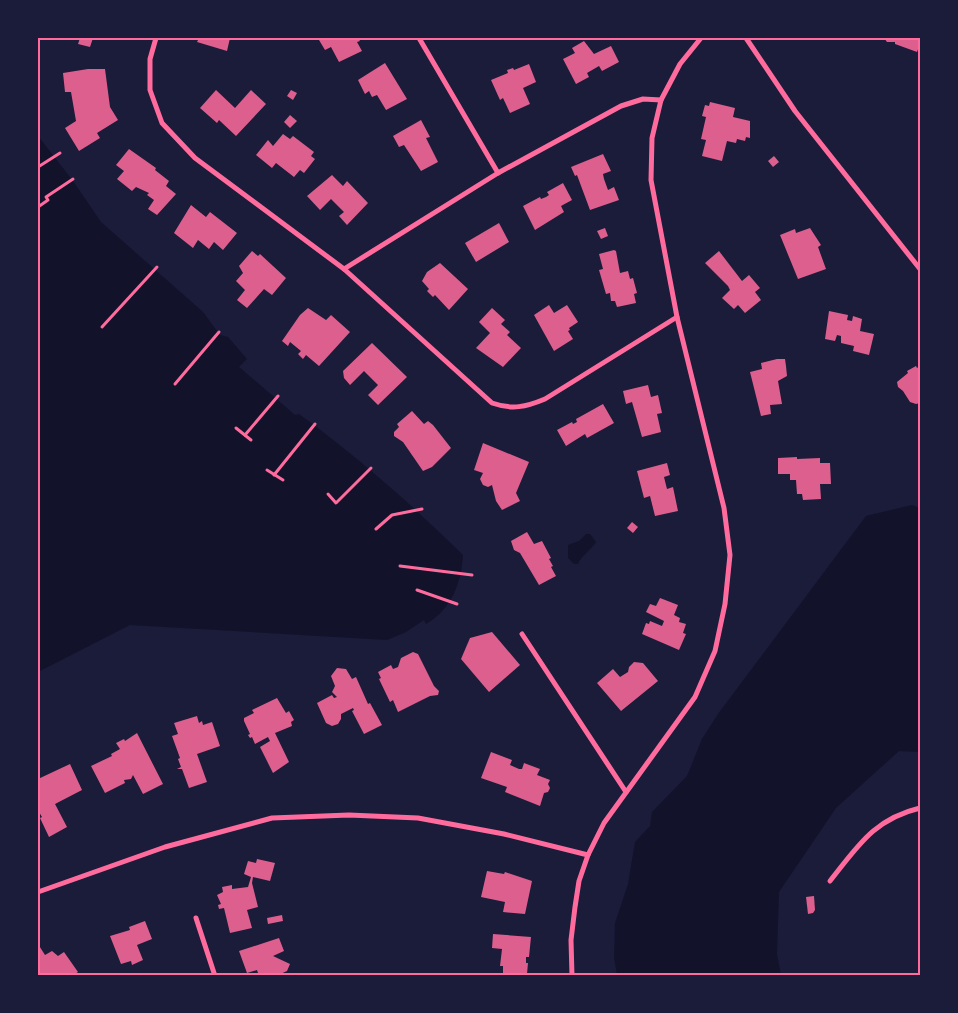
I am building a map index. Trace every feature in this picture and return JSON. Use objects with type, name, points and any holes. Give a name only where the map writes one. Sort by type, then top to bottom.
[{"type":"street","points":[[156,38],[150,59],[150,90],[162,123],[195,158],[344,269],[482,396],[503,407],[522,407],[544,399],[677,317]]},
{"type":"street","points":[[419,38],[498,173]]},
{"type":"street","points":[[572,976],[571,940],[575,907],[579,880],[588,855],[604,823],[695,697],[715,651],[725,604],[730,555],[724,508],[677,317],[651,180],[652,138],[661,100],[680,64],[701,38]]},
{"type":"street","points":[[746,38],[795,111],[920,269]]},
{"type":"street","points":[[344,269],[498,173],[621,106],[643,99],[661,100]]},
{"type":"street","points":[[522,634],[626,792]]},
{"type":"street","points":[[830,881],[868,834],[899,814],[920,808]]},
{"type":"street","points":[[38,892],[165,847],[272,818],[349,815],[418,818],[504,834],[588,855]]},
{"type":"street","points":[[196,918],[215,976]]},
{"type":"path","points":[[38,167],[60,153]]},
{"type":"path","points":[[38,207],[48,200],[46,197],[73,179]]},
{"type":"path","points":[[102,327],[157,267]]},
{"type":"path","points":[[175,384],[219,332]]},
{"type":"path","points":[[245,435],[278,396]]},
{"type":"path","points":[[274,475],[315,424]]},
{"type":"path","points":[[236,428],[251,440]]},
{"type":"path","points":[[328,494],[336,502],[371,468]]},
{"type":"path","points":[[267,470],[283,480]]},
{"type":"path","points":[[376,529],[392,515],[422,509]]},
{"type":"path","points":[[400,566],[472,575]]},
{"type":"path","points":[[417,590],[457,604]]},
{"type":"shaded area","points":[[38,136],[73,181],[101,222],[203,312],[220,335],[228,337],[247,359],[239,367],[295,415],[299,414],[363,464],[404,499],[463,555],[460,575],[454,594],[449,603],[435,618],[426,624],[424,620],[406,632],[387,640],[130,625],[38,672]]},
{"type":"shaded area","points":[[912,505],[920,508],[920,752],[899,751],[836,808],[779,892],[777,954],[781,975],[617,975],[614,958],[615,923],[628,884],[635,842],[650,826],[652,812],[687,776],[702,739],[718,714],[866,516]]},
{"type":"shaded area","points":[[586,534],[590,534],[596,542],[578,564],[574,564],[568,558],[568,545],[579,541]]},
{"type":"building","points":[[80,38],[93,38],[90,47],[78,44]]},
{"type":"building","points":[[199,38],[230,38],[227,51],[197,42]]},
{"type":"building","points":[[321,38],[358,38],[360,41],[357,42],[362,51],[339,62],[331,47],[325,50],[319,40]]},
{"type":"building","points":[[884,38],[920,38],[920,44],[917,52],[895,44],[895,42],[887,42]]},
{"type":"building","points":[[584,41],[594,54],[611,46],[619,62],[602,71],[599,66],[587,73],[589,77],[576,84],[563,59],[575,53],[572,48]]},
{"type":"building","points":[[385,63],[407,99],[386,110],[377,95],[372,97],[369,91],[365,94],[358,80]]},
{"type":"building","points":[[529,64],[536,82],[523,88],[530,104],[510,113],[503,98],[500,100],[491,80],[508,73],[507,70],[513,68],[514,70]]},
{"type":"building","points":[[88,69],[105,69],[110,107],[118,120],[97,133],[100,138],[79,151],[65,128],[76,121],[71,92],[65,92],[63,73]]},
{"type":"building","points":[[216,90],[235,108],[251,90],[266,104],[236,136],[219,120],[217,123],[200,108]]},
{"type":"building","points":[[291,90],[297,93],[293,100],[287,96]]},
{"type":"building","points":[[710,102],[735,108],[733,117],[750,121],[750,138],[746,137],[745,141],[737,139],[736,143],[727,141],[722,161],[702,156],[706,140],[701,139],[706,117],[702,116],[705,105],[709,106]]},
{"type":"building","points":[[290,115],[297,121],[290,128],[284,122]]},
{"type":"building","points":[[421,120],[430,137],[426,138],[438,162],[421,171],[404,145],[399,147],[393,136]]},
{"type":"building","points":[[283,134],[290,139],[293,136],[314,152],[311,156],[315,159],[304,173],[300,170],[294,177],[276,163],[272,168],[256,155],[268,140],[273,146]]},
{"type":"building","points":[[129,149],[156,168],[155,170],[169,181],[166,186],[176,194],[157,215],[148,209],[154,200],[147,195],[149,193],[136,187],[132,191],[117,179],[124,171],[116,165]]},
{"type":"building","points":[[603,154],[611,171],[603,174],[604,179],[608,190],[614,187],[619,200],[590,210],[577,175],[575,176],[571,167]]},
{"type":"building","points":[[774,156],[779,162],[773,167],[768,161]]},
{"type":"building","points":[[332,175],[343,186],[347,181],[368,203],[347,225],[339,216],[344,212],[331,199],[320,210],[307,196]]},
{"type":"building","points":[[563,183],[572,200],[561,206],[564,212],[535,230],[523,206],[540,197],[541,199],[546,197],[549,195],[547,192]]},
{"type":"building","points":[[191,205],[206,217],[210,212],[237,233],[223,250],[214,242],[209,249],[198,240],[193,248],[174,233]]},
{"type":"building","points":[[499,223],[509,242],[476,262],[465,243]]},
{"type":"building","points":[[605,228],[608,236],[601,239],[597,231]]},
{"type":"building","points":[[810,228],[821,245],[818,247],[826,269],[798,279],[780,235],[795,229],[796,233]]},
{"type":"building","points":[[252,251],[258,256],[260,254],[286,278],[272,295],[264,289],[247,308],[237,300],[245,290],[236,281],[243,273],[239,266]]},
{"type":"building","points":[[616,251],[620,273],[628,271],[630,279],[633,278],[637,293],[634,294],[636,303],[617,307],[615,301],[611,301],[610,293],[606,294],[599,270],[603,269],[599,254]]},
{"type":"building","points":[[719,251],[742,281],[749,275],[760,288],[755,292],[761,300],[745,313],[738,305],[734,309],[722,298],[730,290],[705,263]]},
{"type":"building","points":[[440,263],[468,289],[449,310],[435,295],[433,297],[427,291],[429,289],[422,281],[427,272]]},
{"type":"building","points":[[549,305],[554,313],[567,305],[578,322],[569,328],[570,330],[568,331],[573,339],[554,351],[534,315]]},
{"type":"building","points":[[308,308],[326,320],[331,315],[350,332],[319,366],[306,355],[303,359],[298,354],[301,351],[290,342],[288,346],[282,341],[300,315]]},
{"type":"building","points":[[492,308],[505,320],[501,324],[510,332],[507,335],[521,348],[503,367],[476,348],[490,333],[479,322]]},
{"type":"building","points":[[829,311],[848,315],[847,320],[852,321],[853,316],[862,319],[860,331],[874,334],[869,355],[853,351],[854,346],[841,343],[841,336],[837,335],[835,341],[825,339]]},
{"type":"building","points":[[372,343],[407,377],[378,405],[368,395],[378,385],[364,371],[350,385],[344,378],[343,371]]},
{"type":"building","points":[[785,359],[786,366],[787,376],[778,381],[782,404],[770,405],[771,414],[761,416],[750,372],[762,369],[761,363]]},
{"type":"building","points":[[916,366],[917,368],[920,366],[920,403],[916,404],[910,402],[898,387],[897,382],[908,373],[907,371]]},
{"type":"building","points":[[648,385],[651,397],[658,395],[662,413],[657,414],[661,432],[642,437],[632,402],[626,404],[623,391]]},
{"type":"building","points":[[603,404],[614,423],[587,438],[585,434],[566,446],[557,430],[572,422],[573,424],[577,422],[576,419]]},
{"type":"building","points":[[412,411],[424,424],[428,421],[433,425],[451,448],[432,467],[423,471],[403,442],[394,436],[394,432],[399,427],[397,424]]},
{"type":"building","points":[[483,443],[529,462],[516,493],[520,501],[502,510],[496,501],[492,485],[488,487],[483,485],[480,479],[483,473],[474,470]]},
{"type":"building","points":[[797,457],[797,459],[820,458],[820,463],[830,463],[831,484],[820,484],[821,499],[803,500],[802,494],[797,494],[796,480],[790,480],[790,474],[778,474],[778,458]]},
{"type":"building","points":[[667,463],[670,475],[664,477],[667,489],[673,487],[678,511],[655,516],[650,496],[644,498],[637,471]]},
{"type":"building","points":[[632,522],[638,527],[633,533],[627,528]]},
{"type":"building","points":[[527,532],[534,544],[542,541],[551,558],[549,559],[553,566],[551,567],[556,576],[539,585],[520,553],[514,550],[511,541]]},
{"type":"building","points":[[660,598],[678,605],[674,615],[680,618],[679,622],[686,624],[683,633],[686,634],[679,650],[642,634],[646,623],[649,624],[650,621],[662,626],[664,621],[646,612],[650,604],[656,606]]},
{"type":"building","points":[[492,632],[520,665],[489,692],[461,659],[470,638]]},
{"type":"building","points":[[413,652],[418,654],[434,686],[439,691],[438,695],[430,696],[398,712],[393,700],[390,702],[379,679],[381,678],[378,672],[391,665],[393,669],[398,667],[401,658]]},
{"type":"building","points":[[634,662],[643,663],[658,681],[621,711],[597,683],[613,669],[620,677],[628,672],[629,667]]},
{"type":"building","points":[[337,668],[346,669],[352,679],[356,677],[368,704],[370,703],[382,725],[364,734],[352,711],[354,710],[353,708],[341,714],[338,724],[332,726],[326,723],[317,703],[332,695],[334,698],[337,697],[332,692],[335,686],[331,676]]},
{"type":"building","points":[[277,698],[286,713],[289,711],[294,720],[291,722],[292,726],[275,733],[289,762],[273,773],[260,747],[270,741],[268,737],[255,744],[252,737],[250,738],[248,735],[250,734],[244,718],[254,713],[252,710]]},
{"type":"building","points":[[197,716],[199,723],[202,721],[203,725],[212,722],[220,746],[197,754],[207,782],[189,788],[182,769],[177,769],[181,767],[178,759],[180,758],[172,736],[178,734],[174,723]]},
{"type":"building","points":[[137,733],[163,784],[143,794],[133,775],[131,779],[124,780],[125,783],[105,793],[91,766],[112,756],[111,754],[120,749],[116,743],[124,739],[125,741]]},
{"type":"building","points":[[491,752],[512,760],[510,765],[519,769],[522,769],[524,763],[540,769],[537,775],[550,780],[548,784],[550,788],[548,792],[544,793],[540,806],[505,792],[507,787],[481,778]]},
{"type":"building","points":[[70,764],[82,790],[55,804],[67,827],[49,837],[40,818],[42,817],[38,813],[38,779]]},
{"type":"building","points":[[257,859],[275,863],[270,881],[253,877],[252,883],[258,907],[247,910],[252,928],[230,933],[224,908],[219,909],[218,905],[221,904],[217,895],[223,892],[222,887],[232,885],[232,889],[248,887],[251,877],[244,874],[248,861],[256,863]]},
{"type":"building","points":[[487,871],[504,874],[505,872],[532,881],[525,914],[503,912],[505,902],[481,897]]},
{"type":"building","points":[[814,896],[815,910],[813,913],[808,914],[806,897]]},
{"type":"building","points":[[282,915],[283,921],[268,924],[267,918]]},
{"type":"building","points":[[145,921],[152,939],[137,945],[143,960],[132,965],[131,961],[121,964],[110,936],[130,930],[129,927]]},
{"type":"building","points":[[493,934],[531,937],[529,957],[526,957],[526,963],[528,963],[527,974],[503,976],[503,966],[500,966],[502,949],[492,948]]},
{"type":"building","points":[[279,938],[284,951],[273,956],[290,964],[287,971],[276,976],[259,976],[257,970],[247,973],[239,951]]},
{"type":"building","points":[[38,944],[45,955],[52,951],[58,956],[64,952],[78,972],[72,976],[38,976]]}]
